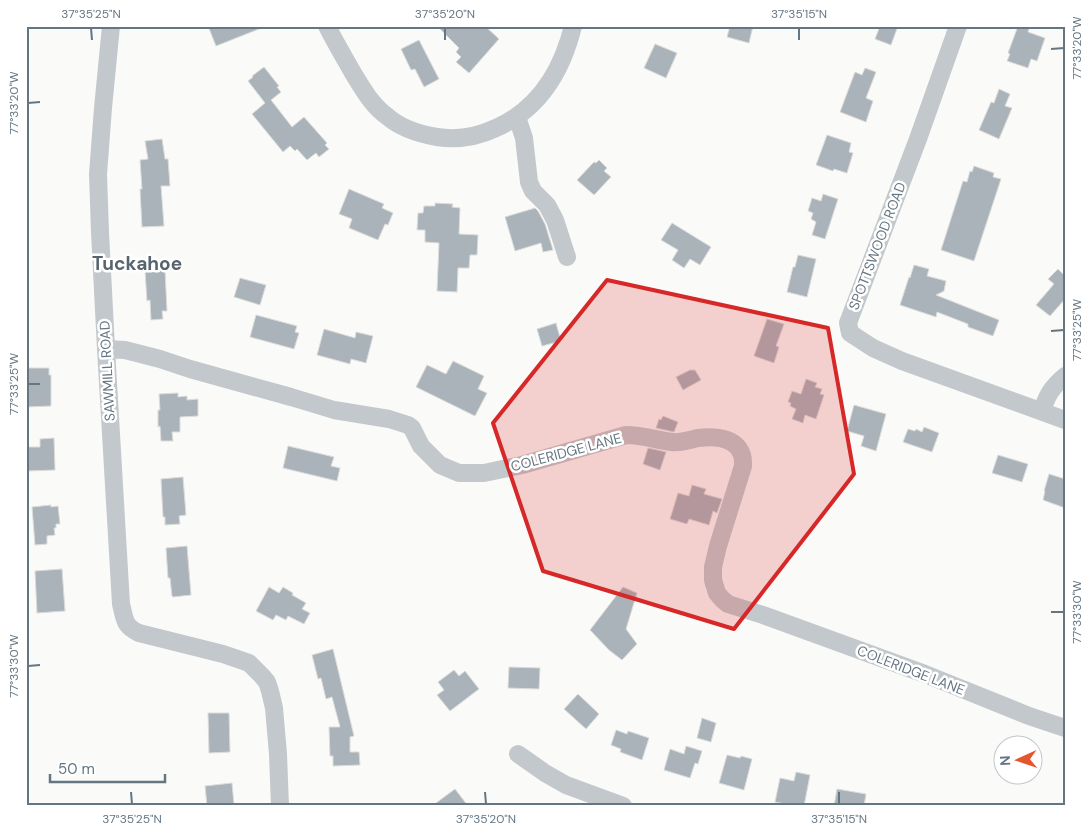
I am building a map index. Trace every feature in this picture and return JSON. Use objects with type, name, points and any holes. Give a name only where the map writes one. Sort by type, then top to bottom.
[{"type":"street","name":"SAWMILL ROAD","points":[[111,26],[98,174],[121,604],[125,620],[130,629],[139,633],[212,651],[249,664],[267,682],[274,708],[280,806]]},
{"type":"street","points":[[327,26],[367,96],[375,106],[393,122],[408,129],[420,134],[447,138],[473,136],[495,129],[508,123],[526,110],[542,94],[562,62],[573,26]]},
{"type":"street","name":"SPOTTSWOOD ROAD","points":[[958,26],[918,139],[848,323],[850,333],[873,348],[895,358],[1065,420]]},
{"type":"street","points":[[517,117],[524,138],[529,182],[533,190],[547,205],[555,220],[567,257]]},
{"type":"street","name":"COLERIDGE LANE","points":[[106,349],[125,350],[334,410],[389,419],[408,425],[412,428],[421,446],[440,465],[459,473],[484,473],[522,465],[626,436],[639,435],[672,442],[708,437],[724,438],[739,450],[744,466],[713,567],[713,580],[717,592],[722,599],[728,604],[925,674],[1065,728]]},
{"type":"street","points":[[1042,411],[1046,398],[1053,387],[1065,376]]},
{"type":"street","points":[[518,754],[566,785],[623,806]]},
{"type":"highlighted area","points":[[607,280],[828,328],[854,474],[734,629],[543,571],[493,423]]},
{"type":"building","points":[[208,26],[264,26],[264,27],[216,46]]},
{"type":"building","points":[[437,26],[485,26],[499,39],[469,73],[456,62],[461,57],[456,52],[459,48]]},
{"type":"building","points":[[730,26],[753,26],[749,43],[727,37]]},
{"type":"building","points":[[880,26],[898,26],[891,45],[875,39]]},
{"type":"building","points":[[1018,26],[1030,26],[1028,32],[1045,38],[1037,61],[1031,59],[1028,68],[1007,61]]},
{"type":"building","points":[[419,40],[439,79],[424,87],[415,69],[411,70],[401,49]]},
{"type":"building","points":[[655,44],[677,53],[666,78],[644,68]]},
{"type":"building","points":[[264,67],[279,86],[277,87],[281,92],[271,100],[292,127],[304,117],[327,143],[325,145],[329,149],[319,157],[316,153],[307,160],[297,149],[295,151],[290,146],[283,152],[252,114],[265,103],[248,81]]},
{"type":"building","points":[[865,68],[876,72],[866,98],[873,101],[866,122],[840,112],[855,72],[862,75]]},
{"type":"building","points":[[999,89],[1010,94],[1005,106],[1012,108],[999,139],[979,130],[991,102],[994,103]]},
{"type":"building","points":[[827,135],[851,143],[849,152],[853,153],[847,173],[834,169],[833,171],[816,165]]},
{"type":"building","points":[[162,139],[165,159],[168,159],[170,186],[161,186],[164,226],[142,227],[140,160],[148,159],[145,141]]},
{"type":"building","points":[[599,160],[607,168],[604,171],[611,177],[594,195],[577,180],[594,162],[596,163]]},
{"type":"building","points":[[974,166],[994,173],[993,177],[1001,179],[974,261],[941,250],[963,181],[967,182],[970,171],[972,172]]},
{"type":"building","points":[[349,189],[384,204],[382,208],[393,213],[388,225],[385,224],[378,240],[349,228],[352,219],[339,214]]},
{"type":"building","points":[[823,194],[838,199],[825,239],[812,235],[816,222],[811,219],[813,213],[808,211],[812,198],[821,201]]},
{"type":"building","points":[[435,203],[453,204],[452,207],[460,208],[459,234],[478,235],[477,255],[470,255],[469,268],[458,268],[457,292],[437,291],[439,243],[425,242],[425,230],[417,230],[418,213],[423,213],[424,206],[435,206]]},
{"type":"building","points":[[535,208],[545,224],[553,250],[543,252],[541,243],[515,251],[505,217]]},
{"type":"building","points":[[672,223],[711,247],[700,265],[690,259],[684,268],[672,260],[678,250],[661,240]]},
{"type":"building","points":[[798,255],[816,259],[807,297],[787,292]]},
{"type":"building","points":[[914,265],[929,269],[927,276],[946,281],[944,291],[936,295],[999,320],[993,336],[968,327],[968,324],[937,312],[936,317],[900,305]]},
{"type":"building","points":[[1058,269],[1063,274],[1065,272],[1065,299],[1050,316],[1036,305],[1054,284],[1048,279]]},
{"type":"building","points":[[165,270],[167,311],[162,311],[163,319],[151,320],[150,300],[147,301],[145,271]]},
{"type":"building","points":[[240,278],[266,285],[260,305],[234,297]]},
{"type":"building","points":[[256,315],[297,326],[295,332],[299,333],[294,349],[250,337]]},
{"type":"building","points":[[767,319],[784,324],[776,346],[779,347],[774,363],[754,356]]},
{"type":"building","points":[[556,323],[561,341],[542,346],[537,329]]},
{"type":"building","points":[[324,329],[355,338],[356,332],[373,336],[366,363],[351,359],[350,364],[317,355]]},
{"type":"building","points":[[453,361],[484,376],[478,389],[487,393],[475,416],[416,387],[427,365],[446,374]]},
{"type":"building","points":[[26,368],[49,368],[49,375],[51,375],[51,406],[26,407]]},
{"type":"building","points":[[690,370],[695,370],[701,380],[683,390],[676,377]]},
{"type":"building","points":[[806,379],[817,383],[815,387],[822,389],[820,394],[824,395],[816,419],[805,415],[803,423],[792,419],[796,409],[790,406],[791,403],[788,402],[792,391],[801,394]]},
{"type":"building","points":[[178,393],[178,397],[187,396],[187,400],[198,399],[198,416],[180,417],[180,432],[172,432],[173,441],[161,441],[160,426],[158,427],[159,394]]},
{"type":"building","points":[[854,405],[886,414],[876,451],[861,446],[864,436],[847,431]]},
{"type":"building","points":[[663,416],[678,422],[674,432],[656,428],[659,419],[661,420]]},
{"type":"building","points":[[924,427],[939,433],[932,452],[903,442],[908,429],[915,431],[916,429],[922,432]]},
{"type":"building","points":[[54,438],[55,470],[26,471],[26,447],[40,447],[40,439]]},
{"type":"building","points":[[288,446],[334,457],[331,466],[340,468],[337,481],[283,468]]},
{"type":"building","points":[[648,448],[666,452],[660,470],[643,464]]},
{"type":"building","points":[[998,455],[1028,464],[1022,482],[992,473]]},
{"type":"building","points":[[1049,474],[1065,479],[1065,508],[1043,500]]},
{"type":"building","points":[[183,477],[186,515],[179,516],[180,524],[165,525],[161,479]]},
{"type":"building","points":[[692,485],[706,489],[704,494],[722,499],[717,513],[713,511],[709,525],[689,519],[687,524],[670,519],[678,493],[689,496]]},
{"type":"building","points":[[51,505],[51,507],[58,506],[60,524],[56,524],[56,528],[54,528],[55,535],[47,536],[47,544],[35,545],[32,507]]},
{"type":"building","points":[[187,546],[191,595],[173,597],[170,578],[168,578],[166,548]]},
{"type":"building","points":[[62,569],[65,611],[37,613],[35,571]]},
{"type":"building","points":[[269,587],[279,593],[283,587],[306,603],[302,609],[310,613],[304,624],[288,616],[286,620],[276,615],[273,620],[256,611]]},
{"type":"building","points":[[623,587],[637,593],[626,629],[637,644],[622,660],[609,650],[590,630]]},
{"type":"building","points":[[333,649],[354,736],[350,737],[350,752],[359,752],[360,765],[333,766],[333,756],[330,756],[329,727],[340,727],[332,697],[326,699],[321,678],[318,679],[312,655]]},
{"type":"building","points":[[509,667],[540,668],[539,689],[508,688]]},
{"type":"building","points":[[454,670],[459,676],[465,671],[479,689],[450,711],[437,695],[444,690],[438,682]]},
{"type":"building","points":[[578,694],[599,714],[586,729],[564,709]]},
{"type":"building","points":[[208,713],[229,713],[230,752],[209,753]]},
{"type":"building","points":[[702,718],[716,723],[711,742],[697,738]]},
{"type":"building","points":[[616,730],[627,734],[628,731],[649,738],[642,760],[620,752],[621,749],[611,745]]},
{"type":"building","points":[[686,746],[702,751],[698,764],[695,763],[690,778],[664,770],[670,749],[684,754]]},
{"type":"building","points":[[727,755],[752,759],[744,790],[719,783]]},
{"type":"building","points":[[796,772],[810,775],[804,806],[775,802],[780,778],[794,781]]},
{"type":"building","points":[[232,783],[234,805],[207,806],[205,786]]},
{"type":"building","points":[[455,789],[468,806],[432,806]]},
{"type":"building","points":[[837,789],[866,794],[864,806],[834,806]]},
{"type":"district","name":"Tuckahoe","points":[[137,263]]}]
